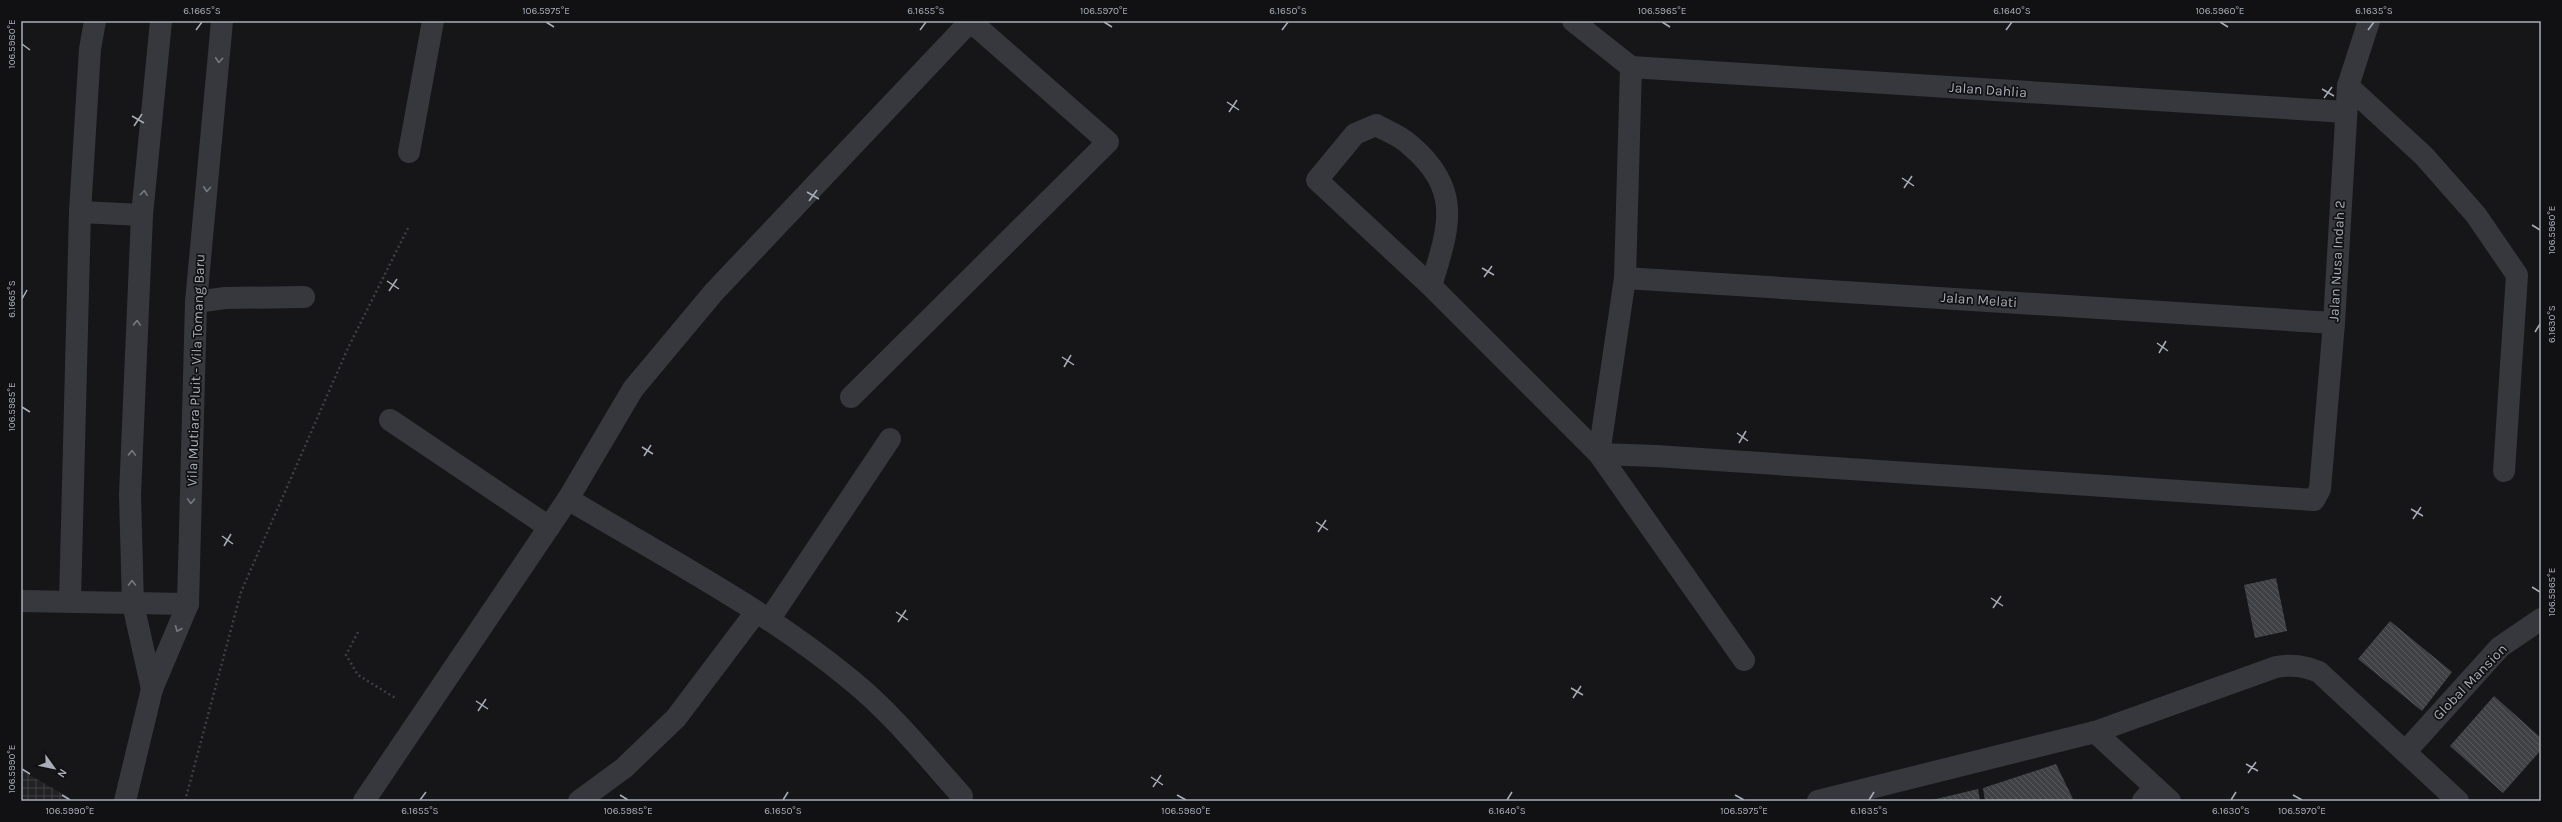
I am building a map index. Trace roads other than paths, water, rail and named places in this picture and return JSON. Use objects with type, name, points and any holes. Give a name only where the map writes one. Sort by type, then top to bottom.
[{"type":"street","points":[[70,601],[80,212],[90,49],[95,21]]},
{"type":"street","name":"Vila Mutiara Pluit - Vila Tomang Baru","points":[[152,690],[133,604],[130,495],[142,215],[161,21]]},
{"type":"street","name":"Vila Mutiara Pluit - Vila Tomang Baru","points":[[125,801],[152,690],[188,604],[196,302],[222,21]]},
{"type":"street","points":[[409,152],[433,21]]},
{"type":"street","points":[[1573,21],[1631,67],[1624,278],[1599,454]]},
{"type":"street","name":"Jalan Nusa Indah 2","points":[[1599,454],[1656,456],[2312,501],[2319,494],[2334,323],[2348,86],[2370,22]]},
{"type":"street","points":[[364,801],[568,499],[633,389],[714,292],[962,29],[968,26],[976,26],[1108,142],[851,397]]},
{"type":"street","name":"Jalan Dahlia","points":[[1631,67],[2346,112]]},
{"type":"street","points":[[2348,86],[2424,156],[2476,216],[2517,275],[2504,471]]},
{"type":"street","points":[[1431,286],[1442,251],[1449,205],[1440,176],[1410,144],[1376,125],[1356,134],[1317,180],[1431,286],[1599,454],[1744,660]]},
{"type":"street","points":[[80,212],[142,215]]},
{"type":"street","name":"Jalan Melati","points":[[1624,278],[2334,323]]},
{"type":"street","points":[[196,302],[225,298],[304,297]]},
{"type":"street","points":[[390,420],[549,527]]},
{"type":"street","points":[[579,801],[624,768],[676,718],[762,616],[890,439]]},
{"type":"street","points":[[568,499],[762,616],[851,680],[890,716],[962,796]]},
{"type":"street","points":[[21,601],[188,604]]},
{"type":"street","name":"Global Mansion","points":[[2406,751],[2500,648],[2541,619]]},
{"type":"street","points":[[1818,801],[2095,732],[2276,667],[2302,665],[2319,672],[2336,686],[2458,801]]},
{"type":"street","points":[[2095,732],[2156,796]]}]
